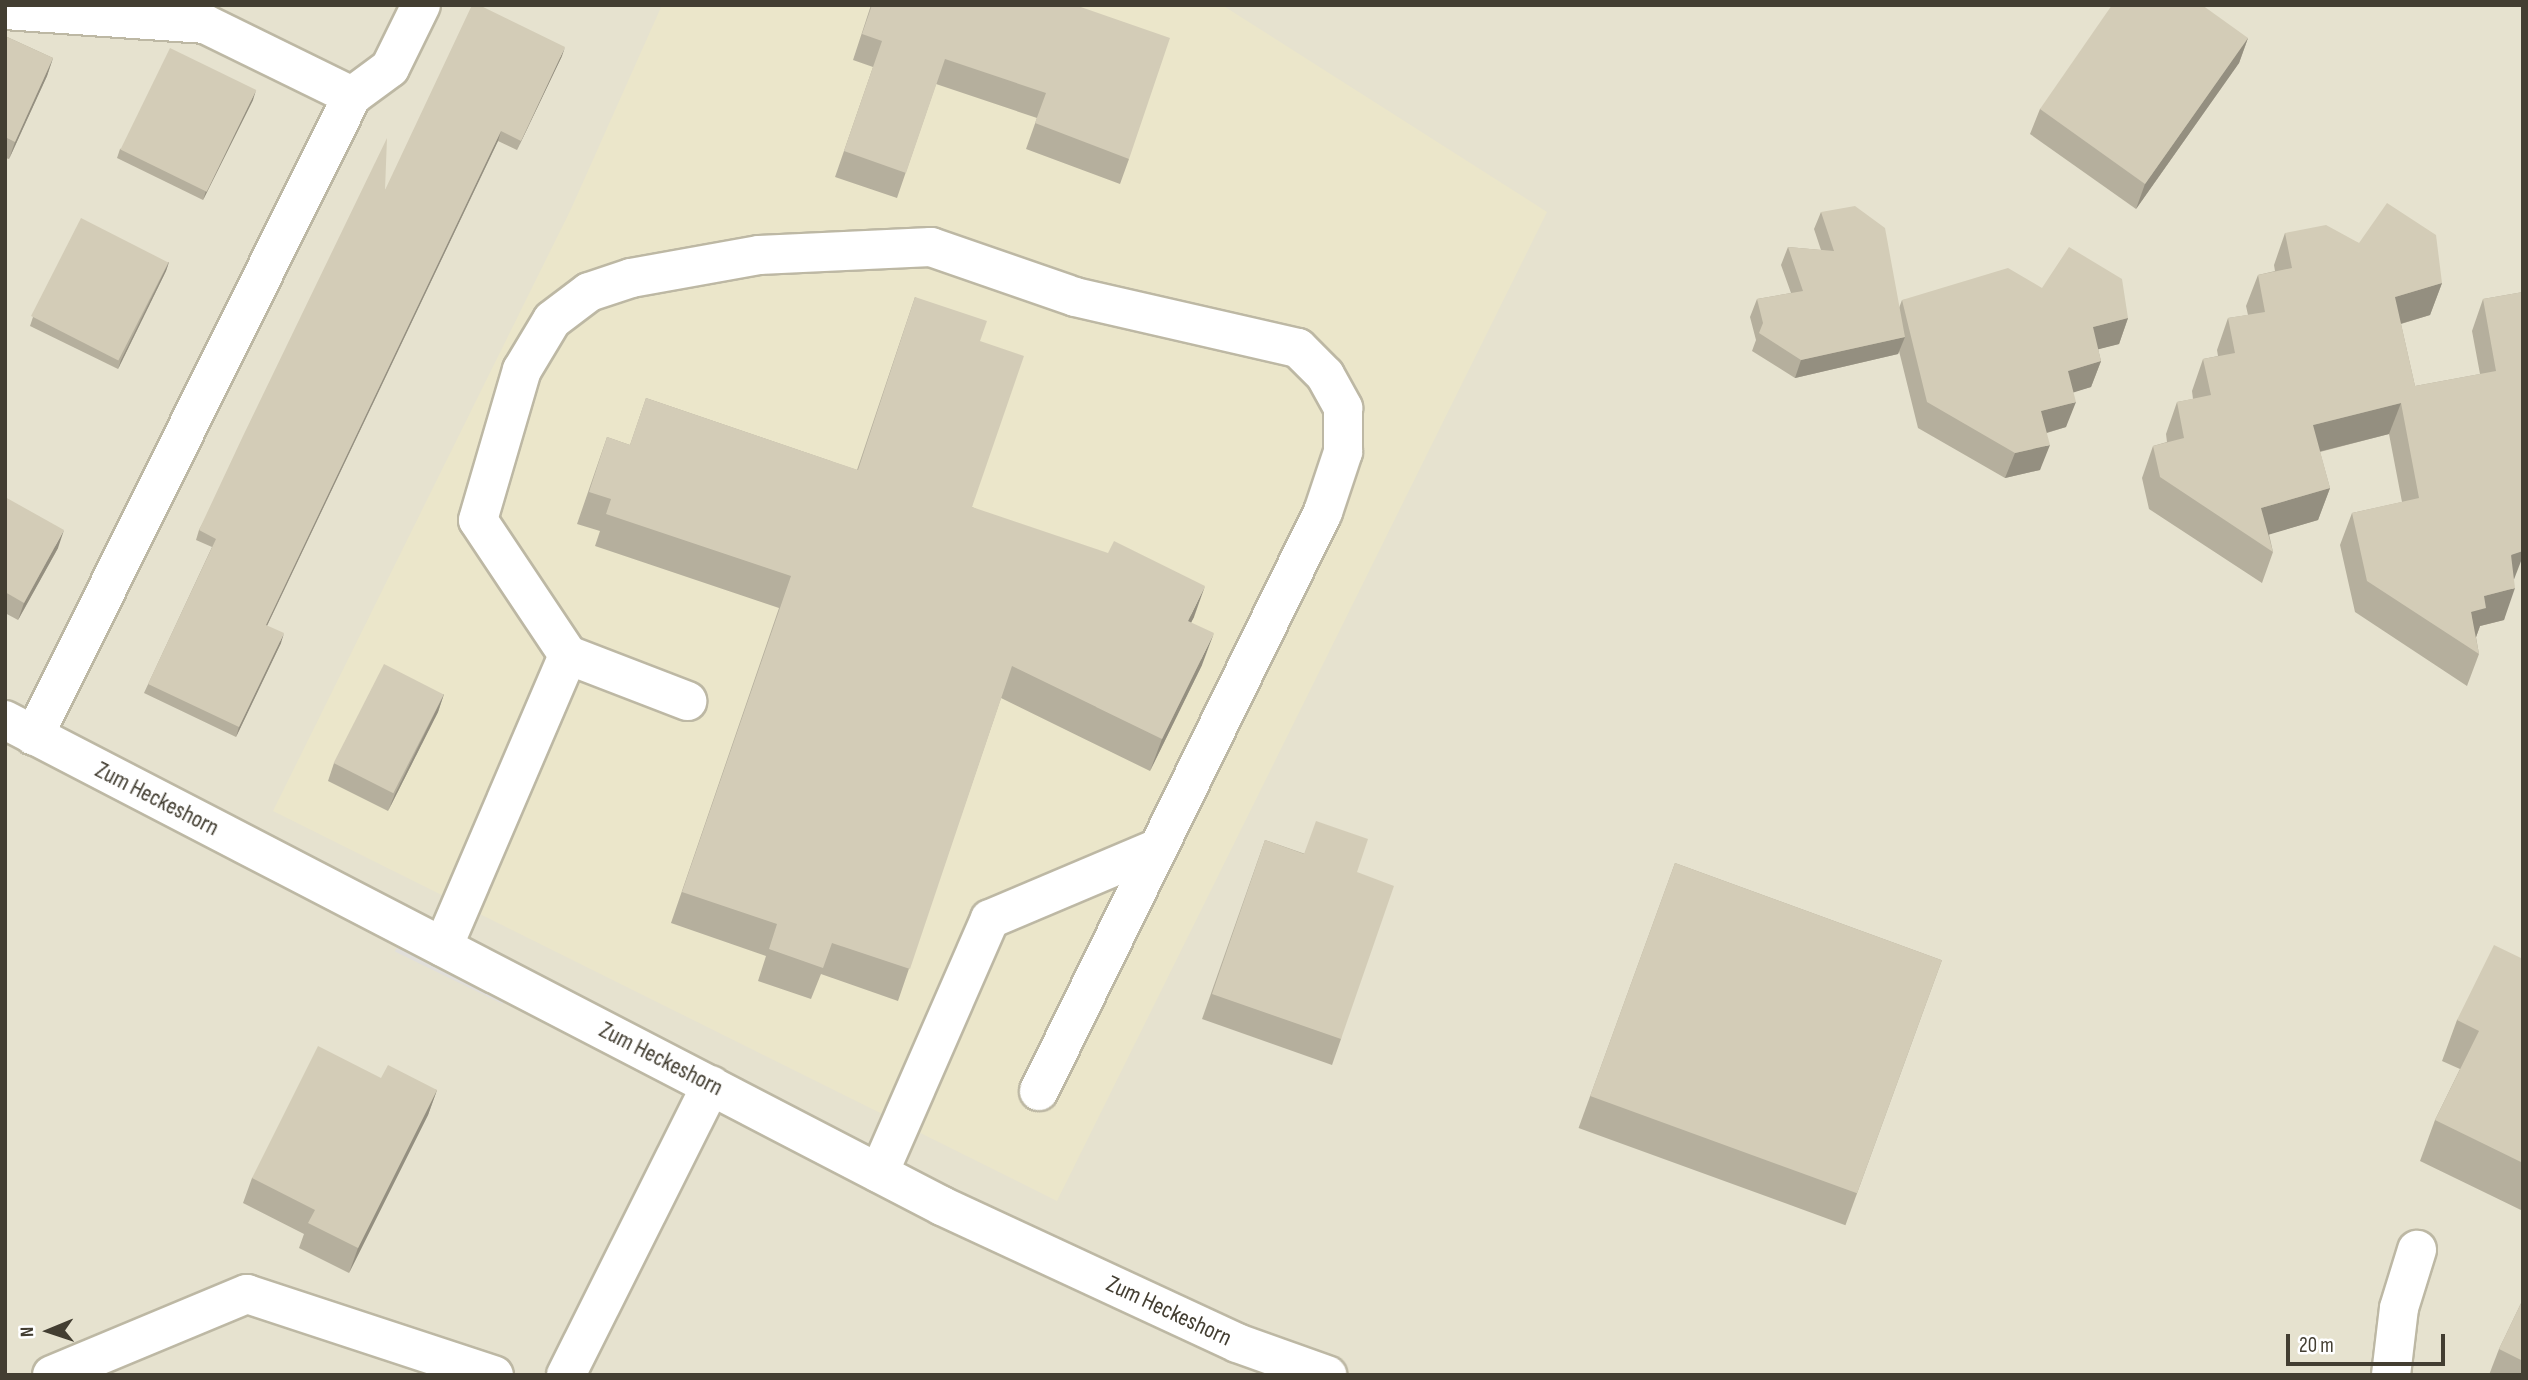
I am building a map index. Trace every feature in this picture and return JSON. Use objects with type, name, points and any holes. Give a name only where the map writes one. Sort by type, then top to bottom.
[{"type":"street","points":[[20,728],[352,96],[390,68],[421,5]]},
{"type":"street","points":[[5,10],[205,24],[352,96]]},
{"type":"street","points":[[687,701],[568,655],[478,520],[522,370],[552,320],[589,292],[631,278],[759,256],[931,247],[1075,297],[1298,348],[1325,375],[1343,408],[1343,453],[1323,512],[1039,1091]]},
{"type":"street","points":[[443,947],[568,655]]},
{"type":"street","name":"Zum Heckeshorn","points":[[20,728],[878,1173],[1237,1343],[1327,1375]]},
{"type":"street","points":[[878,1173],[990,919],[1158,848]]},
{"type":"street","points":[[566,1375],[711,1085]]},
{"type":"street","points":[[2391,1375],[2399,1308],[2417,1250]]},
{"type":"street","points":[[52,1375],[247,1294],[494,1375]]},
{"type":"shaded area","points":[[5,5],[2523,5],[2523,1375],[5,1375]]},
{"type":"shaded area","points":[[662,5],[1222,5],[1547,212],[1057,1201],[273,811],[571,209]]},
{"type":"shaded area","points":[[402,937],[510,990],[503,1004],[395,951]]},
{"type":"building","points":[[472,5],[479,5],[565,47],[521,141],[501,131],[266,625],[284,633],[239,727],[148,684],[216,539],[199,530],[243,436],[387,138],[385,190]]},
{"type":"building","points":[[872,5],[1075,5],[1170,38],[1129,159],[1035,123],[1046,93],[945,59],[906,173],[844,151],[882,41],[862,34]]},
{"type":"building","points":[[2112,5],[2202,5],[2248,38],[2145,184],[2040,109]]},
{"type":"building","points":[[5,36],[53,58],[15,142],[5,137]]},
{"type":"building","points":[[170,48],[256,90],[207,192],[120,150]]},
{"type":"building","points":[[2387,203],[2436,235],[2442,283],[2395,297],[2415,386],[2496,371],[2483,299],[2523,292],[2523,551],[2511,555],[2515,588],[2484,596],[2486,608],[2471,612],[2479,654],[2367,581],[2352,513],[2419,498],[2401,403],[2313,425],[2330,488],[2261,508],[2273,552],[2160,477],[2153,446],[2184,438],[2177,402],[2211,395],[2203,359],[2235,353],[2228,318],[2265,312],[2258,275],[2292,268],[2285,233],[2326,225],[2359,243]]},
{"type":"building","points":[[1855,206],[1885,228],[1905,337],[1801,360],[1759,333],[1763,323],[1757,299],[1803,291],[1788,247],[1834,251],[1821,212]]},
{"type":"building","points":[[81,218],[168,262],[118,361],[31,316]]},
{"type":"building","points":[[2069,247],[2122,279],[2128,318],[2093,327],[2101,361],[2068,371],[2076,402],[2041,411],[2050,445],[2015,453],[1927,402],[1902,300],[2008,268],[2042,288]]},
{"type":"building","points":[[915,297],[987,321],[980,341],[1024,356],[972,507],[1108,553],[1114,541],[1205,586],[1188,621],[1214,633],[1162,739],[1012,666],[910,969],[832,943],[823,968],[769,949],[777,924],[682,892],[791,576],[606,514],[611,499],[589,492],[607,437],[630,445],[646,398],[858,470]]},
{"type":"building","points":[[5,497],[64,530],[24,603],[5,592]]},
{"type":"building","points":[[384,664],[444,694],[393,793],[334,763]]},
{"type":"building","points":[[1316,821],[1368,839],[1357,872],[1394,886],[1341,1039],[1212,994],[1265,840],[1304,854]]},
{"type":"building","points":[[1675,863],[1942,960],[1857,1193],[1590,1096]]},
{"type":"building","points":[[2494,945],[2523,959],[2523,1163],[2435,1120],[2479,1031],[2457,1020]]},
{"type":"building","points":[[318,1046],[381,1078],[388,1065],[437,1090],[358,1248],[308,1223],[315,1210],[252,1178]]},
{"type":"building","points":[[2523,1299],[2523,1361],[2499,1349]]}]
